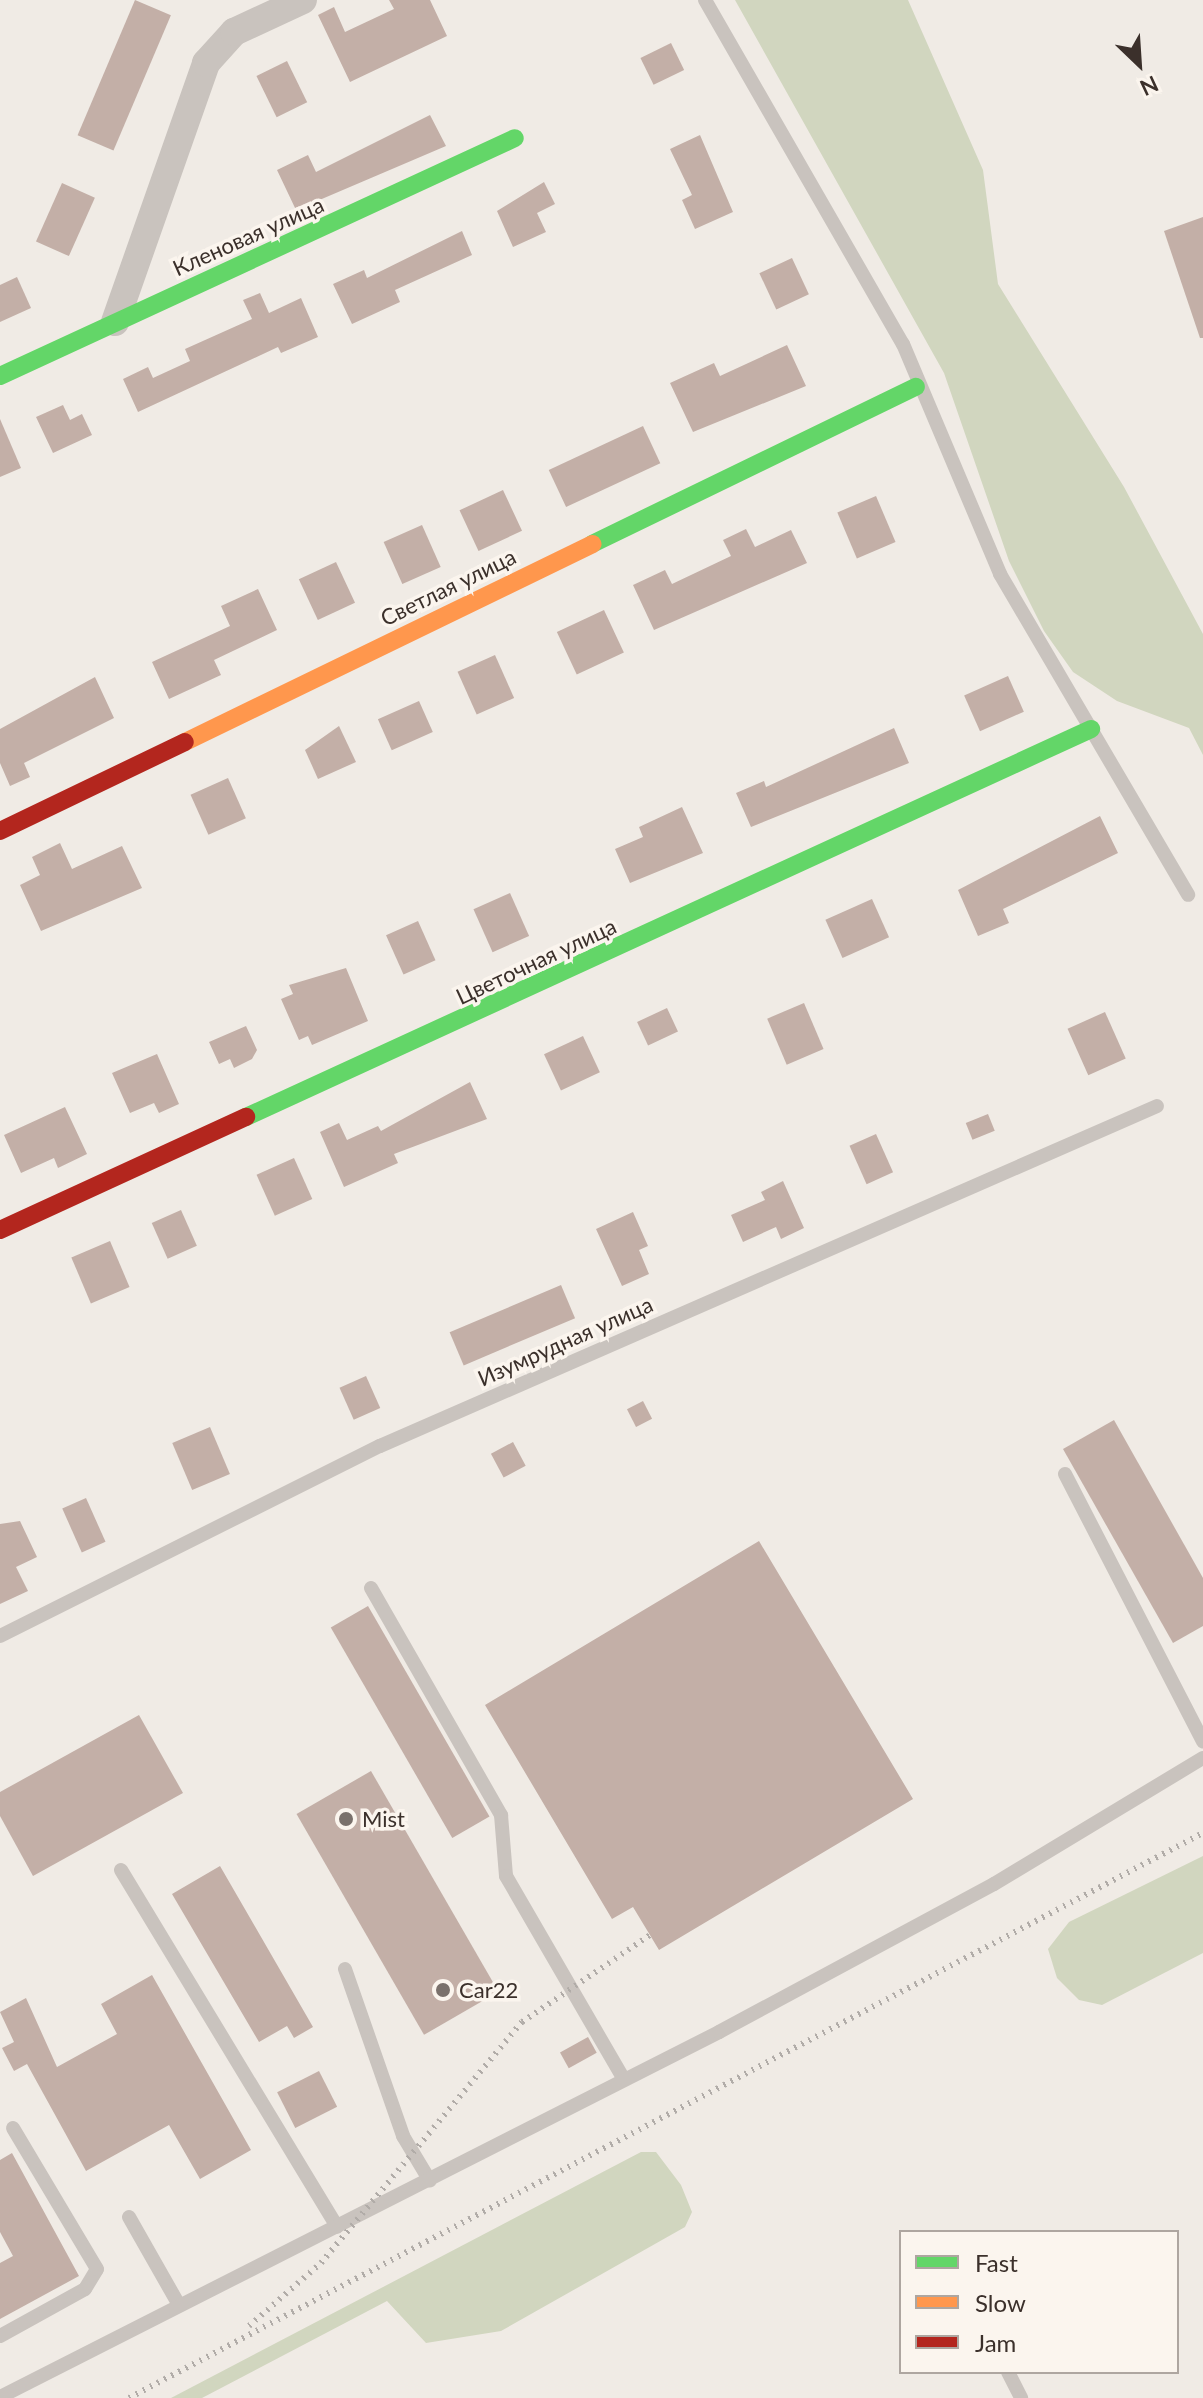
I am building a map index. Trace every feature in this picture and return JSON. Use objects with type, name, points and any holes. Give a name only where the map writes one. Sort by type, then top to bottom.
[{"type":"street","points":[[115,322],[206,63],[234,32],[303,0]]},
{"type":"street","name":"Кленовая улица","points":[[0,376],[515,138]]},
{"type":"street","name":"Светлая улица","points":[[0,831],[916,387]]},
{"type":"street","name":"Цветочная улица","points":[[0,1230],[1091,729]]},
{"type":"lane","points":[[705,0],[903,344],[916,387],[1000,574],[1188,895]]},
{"type":"lane","name":"Изумрудная улица","points":[[0,1636],[380,1446],[1157,1106]]},
{"type":"lane","points":[[1065,1474],[1203,1741]]},
{"type":"lane","points":[[371,1588],[501,1815],[506,1876],[623,2078]]},
{"type":"lane","points":[[0,2397],[430,2181],[994,1884],[1203,1758]]},
{"type":"lane","points":[[121,1870],[337,2227]]},
{"type":"lane","points":[[345,1969],[403,2136],[430,2181]]},
{"type":"lane","points":[[0,2336],[85,2289],[97,2269],[13,2128]]},
{"type":"lane","points":[[129,2217],[179,2305]]},
{"type":"lane","points":[[1009,2374],[1021,2398]]},
{"type":"green space","points":[[735,0],[908,0],[983,170],[998,284],[1124,487],[1203,634],[1203,755],[1189,728],[1117,701],[1073,672],[1044,631],[1009,561],[944,373]]},
{"type":"green space","points":[[1203,1856],[1203,1953],[1102,2005],[1079,2000],[1057,1978],[1048,1949],[1069,1922]]},
{"type":"green space","points":[[641,2152],[656,2152],[681,2185],[692,2212],[685,2227],[501,2331],[426,2343],[387,2301],[202,2398],[171,2398]]},
{"type":"building","points":[[135,0],[171,15],[113,151],[78,135]]},
{"type":"building","points":[[389,0],[430,0],[447,36],[350,82],[318,15],[334,7],[345,32],[394,9]]},
{"type":"building","points":[[671,43],[684,70],[654,85],[640,58]]},
{"type":"building","points":[[287,61],[307,102],[277,117],[256,76]]},
{"type":"building","points":[[430,115],[446,146],[296,210],[277,170],[308,155],[316,172]]},
{"type":"building","points":[[700,135],[733,212],[695,229],[682,200],[692,195],[670,149]]},
{"type":"building","points":[[544,182],[555,204],[537,213],[546,232],[513,247],[497,211]]},
{"type":"building","points":[[62,183],[95,198],[69,256],[36,241]]},
{"type":"building","points":[[1203,217],[1203,338],[1200,338],[1164,231]]},
{"type":"building","points":[[462,231],[472,255],[395,290],[400,302],[352,324],[333,284],[364,270],[367,278]]},
{"type":"building","points":[[792,258],[809,294],[776,309],[759,273]]},
{"type":"building","points":[[17,277],[31,308],[0,322],[0,285]]},
{"type":"building","points":[[260,293],[269,313],[301,298],[318,337],[281,353],[278,347],[138,412],[123,379],[148,367],[153,378],[190,361],[185,349],[252,319],[243,300]]},
{"type":"building","points":[[787,345],[806,386],[693,432],[670,383],[714,363],[720,376]]},
{"type":"building","points":[[63,405],[70,420],[82,414],[92,435],[53,453],[36,417]]},
{"type":"building","points":[[0,419],[21,468],[0,477]]},
{"type":"building","points":[[643,426],[660,463],[566,507],[549,470]]},
{"type":"building","points":[[503,490],[522,531],[479,551],[459,510]]},
{"type":"building","points":[[876,496],[896,542],[857,558],[837,512]]},
{"type":"building","points":[[422,525],[441,567],[402,584],[384,542]]},
{"type":"building","points":[[746,529],[755,547],[791,530],[807,563],[654,630],[633,585],[665,570],[672,584],[731,556],[723,540]]},
{"type":"building","points":[[336,562],[355,603],[318,620],[299,579]]},
{"type":"building","points":[[258,589],[277,630],[214,660],[221,675],[169,699],[152,662],[230,626],[221,606]]},
{"type":"building","points":[[604,610],[624,653],[577,675],[557,632]]},
{"type":"building","points":[[495,655],[514,698],[477,715],[458,672]]},
{"type":"building","points":[[1008,676],[1024,712],[980,731],[964,696]]},
{"type":"building","points":[[95,677],[114,718],[24,763],[30,777],[10,786],[0,763],[0,729]]},
{"type":"building","points":[[419,701],[433,732],[392,750],[378,719]]},
{"type":"building","points":[[339,726],[356,762],[318,779],[305,750]]},
{"type":"building","points":[[894,728],[909,763],[751,827],[736,793],[764,781],[766,787]]},
{"type":"building","points":[[228,778],[246,818],[208,835],[191,795]]},
{"type":"building","points":[[682,807],[703,853],[630,883],[615,849],[643,837],[639,827]]},
{"type":"building","points":[[1100,816],[1118,853],[1003,909],[1009,923],[978,936],[958,890]]},
{"type":"building","points":[[60,843],[72,869],[122,846],[142,888],[41,931],[20,885],[40,875],[32,857]]},
{"type":"building","points":[[510,893],[529,936],[493,952],[473,909]]},
{"type":"building","points":[[872,899],[889,937],[842,958],[825,920]]},
{"type":"building","points":[[418,921],[435,960],[404,975],[386,935]]},
{"type":"building","points":[[346,968],[368,1021],[312,1045],[308,1036],[299,1040],[281,999],[293,994],[289,985]]},
{"type":"building","points":[[804,1003],[824,1049],[787,1065],[767,1019]]},
{"type":"building","points":[[667,1008],[678,1032],[648,1046],[637,1022]]},
{"type":"building","points":[[1105,1012],[1126,1059],[1088,1075],[1068,1029]]},
{"type":"building","points":[[246,1026],[257,1050],[252,1059],[234,1068],[230,1059],[219,1064],[209,1042]]},
{"type":"building","points":[[583,1036],[600,1072],[561,1090],[544,1054]]},
{"type":"building","points":[[157,1054],[179,1104],[159,1113],[154,1103],[130,1113],[112,1073]]},
{"type":"building","points":[[470,1082],[487,1119],[394,1154],[398,1163],[344,1187],[320,1132],[339,1123],[347,1140],[378,1126],[381,1131]]},
{"type":"building","points":[[65,1107],[87,1154],[58,1168],[54,1158],[21,1173],[4,1135]]},
{"type":"building","points":[[988,1114],[995,1131],[972,1140],[966,1123]]},
{"type":"building","points":[[876,1134],[893,1172],[867,1184],[850,1146]]},
{"type":"building","points":[[294,1158],[312,1199],[275,1216],[257,1175]]},
{"type":"building","points":[[783,1181],[804,1228],[781,1239],[776,1227],[743,1242],[731,1215],[765,1200],[761,1192]]},
{"type":"building","points":[[181,1210],[197,1246],[168,1259],[152,1223]]},
{"type":"building","points":[[633,1212],[648,1246],[639,1250],[649,1274],[622,1286],[596,1229]]},
{"type":"building","points":[[110,1241],[130,1287],[91,1303],[71,1257]]},
{"type":"building","points":[[561,1285],[575,1318],[464,1365],[450,1332]]},
{"type":"building","points":[[366,1376],[380,1408],[354,1420],[340,1388]]},
{"type":"building","points":[[643,1401],[652,1419],[636,1427],[627,1409]]},
{"type":"building","points":[[1114,1420],[1203,1578],[1203,1626],[1173,1643],[1063,1449]]},
{"type":"building","points":[[210,1427],[230,1474],[192,1490],[172,1443]]},
{"type":"building","points":[[513,1442],[526,1466],[504,1478],[491,1454]]},
{"type":"building","points":[[86,1498],[106,1542],[82,1552],[62,1509]]},
{"type":"building","points":[[20,1521],[37,1557],[16,1567],[28,1591],[0,1604],[0,1524]]},
{"type":"building","points":[[759,1541],[913,1799],[659,1950],[633,1907],[612,1919],[485,1705]]},
{"type":"building","points":[[368,1606],[490,1816],[452,1838],[331,1628]]},
{"type":"building","points":[[139,1715],[183,1793],[33,1876],[0,1816],[0,1792]]},
{"type":"building","points":[[371,1771],[498,1992],[424,2035],[297,1814]]},
{"type":"building","points":[[220,1866],[313,2027],[294,2038],[287,2026],[259,2042],[172,1894]]},
{"type":"building","points":[[152,1975],[251,2150],[200,2179],[169,2125],[86,2171],[27,2064],[14,2071],[2,2048],[14,2042],[0,2012],[26,1998],[57,2067],[117,2034],[101,2004]]},
{"type":"building","points":[[588,2037],[597,2053],[569,2068],[560,2053]]},
{"type":"building","points":[[319,2071],[337,2107],[295,2128],[277,2092]]},
{"type":"building","points":[[12,2153],[79,2276],[0,2319],[0,2263],[13,2256],[0,2232],[0,2160]]},
{"type":"railway","points":[[129,2398],[1203,1833]]},
{"type":"railway","points":[[249,2326],[321,2263],[522,2022],[650,1935]]},
{"type":"traffic: fast","points":[[0,376],[515,138]]},
{"type":"traffic: fast","points":[[592,544],[916,387]]},
{"type":"traffic: fast","points":[[246,1117],[1091,729]]},
{"type":"traffic: slow","points":[[185,742],[592,544]]},
{"type":"traffic: jam","points":[[0,831],[185,742]]},
{"type":"traffic: jam","points":[[0,1230],[246,1117]]},
{"type":"place","name":"Mist","points":[[346,1819]]},
{"type":"place","name":"Car22","points":[[443,1990]]}]
